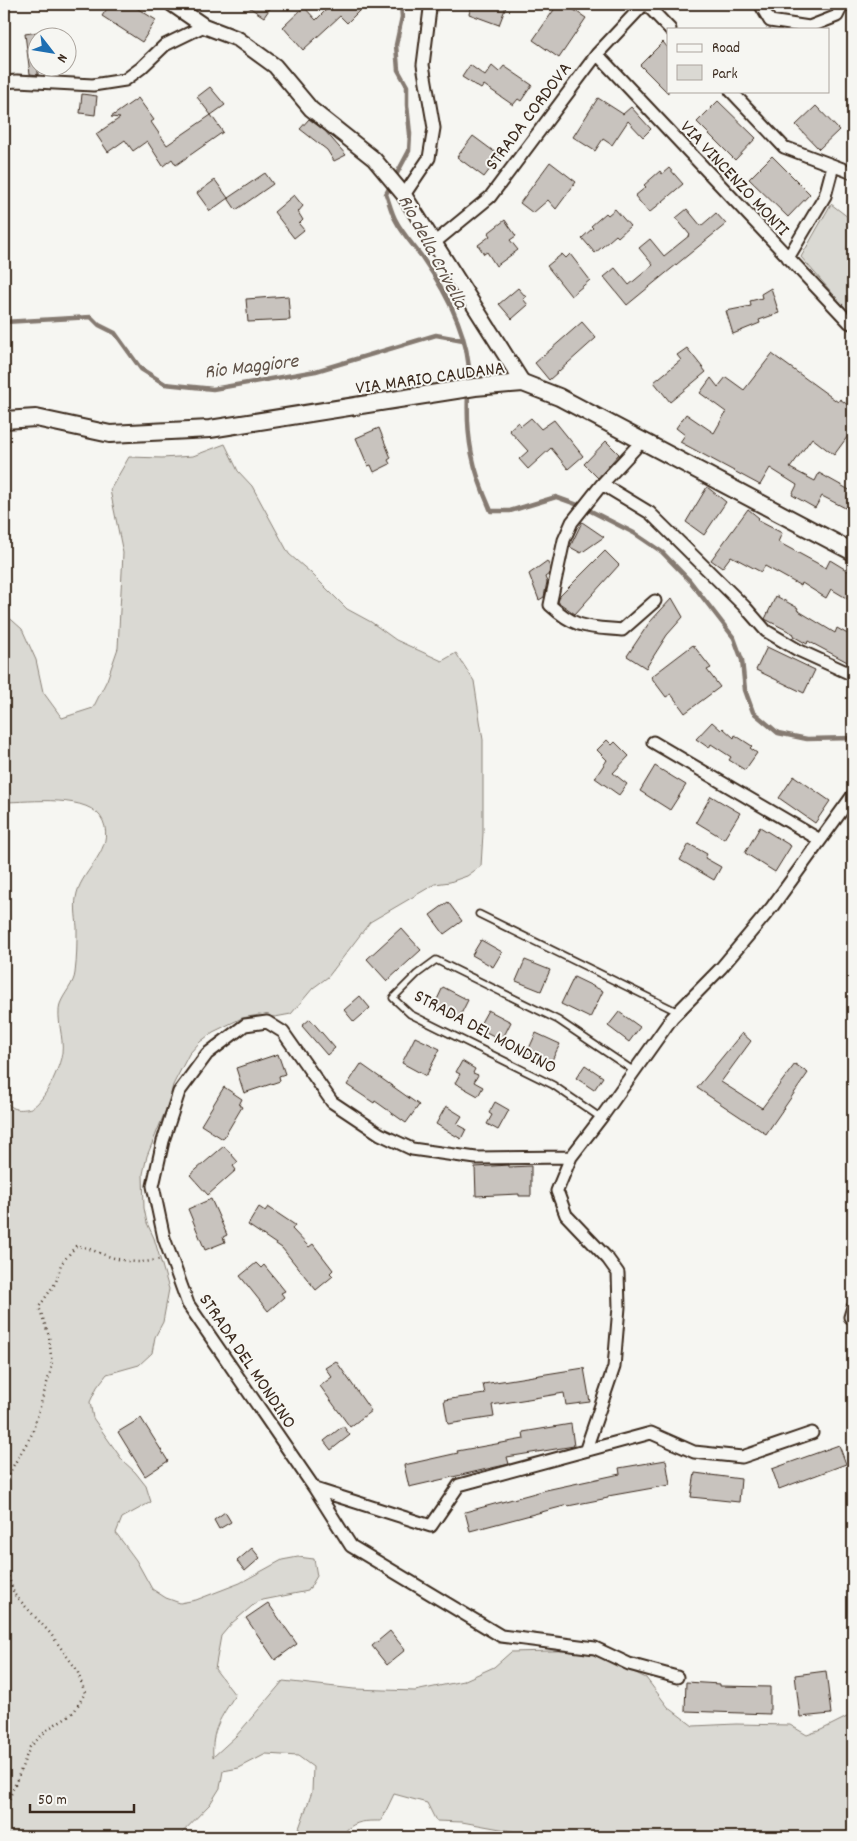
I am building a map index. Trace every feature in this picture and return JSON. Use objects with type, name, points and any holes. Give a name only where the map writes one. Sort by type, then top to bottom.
[{"type":"main road","name":"VIA MARIO CAUDANA","points":[[4,420],[36,418],[110,434],[210,429],[467,388],[523,384],[559,397],[853,552]]},
{"type":"street","points":[[172,4],[186,8],[204,26],[238,39],[275,66],[312,109],[374,159],[401,192],[523,384]]},
{"type":"street","points":[[645,4],[669,28]]},
{"type":"street","name":"STRADA CORDOVA","points":[[434,243],[490,197],[596,54],[645,4]]},
{"type":"street","points":[[760,4],[770,21],[809,27],[837,16],[843,4]]},
{"type":"street","points":[[401,192],[429,158],[434,128],[423,64],[432,6]]},
{"type":"street","points":[[4,82],[93,85],[126,80],[165,45],[204,26]]},
{"type":"street","name":"VIA VINCENZO MONTI","points":[[596,54],[788,258],[853,324]]},
{"type":"street","points":[[732,92],[784,146],[853,173]]},
{"type":"street","name":"VIA VINCENZO MONTI","points":[[788,258],[825,196],[833,166]]},
{"type":"street","points":[[642,441],[602,484],[572,522],[564,540],[550,605],[561,616],[576,625],[622,630],[655,601]]},
{"type":"street","points":[[602,484],[650,513],[745,607],[766,631],[798,650],[853,675]]},
{"type":"street","points":[[653,742],[820,840]]},
{"type":"street","points":[[586,1450],[614,1367],[619,1307],[618,1273],[608,1259],[566,1215],[557,1191],[570,1157],[601,1118],[672,1018],[721,968],[772,907],[853,795]]},
{"type":"street","name":"STRADA DEL MONDINO","points":[[570,1157],[476,1158],[412,1149],[380,1134],[332,1102],[283,1032],[267,1022],[245,1025],[207,1054],[180,1092],[163,1141],[153,1186],[164,1238],[188,1304],[315,1489],[351,1546],[501,1636],[594,1648],[629,1664],[677,1677]]},
{"type":"street","points":[[315,1489],[431,1526],[459,1485],[651,1433],[694,1452],[742,1456],[812,1433]]},
{"type":"lane","points":[[480,914],[678,1012]]},
{"type":"lane","name":"STRADA DEL MONDINO","points":[[601,1118],[553,1085],[410,1014],[393,998],[417,974],[436,960],[558,1020],[634,1071]]},
{"type":"path","points":[[4,1489],[12,1468],[32,1434],[52,1366],[49,1336],[39,1307],[56,1282],[61,1264],[76,1246],[82,1246],[113,1258],[137,1263],[170,1256]]},
{"type":"path","points":[[4,1562],[14,1594],[50,1633],[77,1670],[85,1693],[74,1712],[48,1729],[30,1747],[4,1812]]},
{"type":"green space","points":[[831,204],[853,221],[853,317],[801,257]]},
{"type":"green space","points":[[225,444],[238,471],[252,486],[289,554],[347,609],[371,622],[396,640],[442,661],[456,653],[474,681],[483,740],[483,833],[481,866],[467,876],[450,882],[435,884],[370,922],[328,977],[313,988],[291,1014],[275,1017],[259,1015],[242,1018],[213,1032],[200,1042],[189,1054],[173,1085],[169,1102],[147,1156],[143,1174],[144,1208],[147,1223],[154,1238],[169,1289],[163,1322],[155,1337],[152,1353],[139,1365],[107,1374],[97,1387],[90,1402],[93,1418],[123,1461],[146,1486],[151,1502],[122,1518],[116,1533],[136,1560],[152,1589],[166,1598],[180,1603],[196,1600],[240,1583],[282,1560],[298,1557],[314,1559],[317,1576],[308,1591],[258,1601],[232,1623],[221,1636],[215,1669],[235,1695],[221,1717],[215,1731],[213,1757],[236,1736],[283,1681],[354,1689],[415,1691],[463,1681],[494,1667],[511,1652],[589,1650],[646,1678],[668,1707],[693,1726],[736,1724],[790,1725],[807,1735],[853,1714],[853,1837],[544,1837],[462,1822],[436,1821],[427,1803],[394,1794],[381,1821],[358,1823],[349,1828],[340,1837],[297,1837],[312,1792],[313,1767],[298,1756],[266,1754],[239,1768],[223,1771],[220,1788],[210,1804],[178,1837],[4,1837],[4,1100],[16,1109],[31,1108],[46,1092],[58,1067],[62,1053],[60,1004],[73,981],[76,967],[76,897],[80,884],[102,850],[106,831],[103,821],[96,812],[86,806],[58,801],[4,802],[4,613],[22,629],[36,660],[43,692],[62,718],[93,708],[107,680],[118,648],[123,553],[110,490],[129,457],[162,458],[193,456]]},
{"type":"building","points":[[110,4],[130,4],[156,20],[142,42],[102,16]]},
{"type":"building","points":[[244,4],[273,4],[264,17]]},
{"type":"building","points":[[332,4],[366,4],[347,23],[340,16],[303,50],[283,27],[304,7],[316,20]]},
{"type":"building","points":[[472,4],[507,4],[499,25],[469,14]]},
{"type":"building","points":[[558,4],[565,4],[586,18],[559,58],[533,40]]},
{"type":"building","points":[[25,34],[28,34],[28,58]]},
{"type":"building","points":[[663,42],[667,47],[667,92],[640,65]]},
{"type":"building","points":[[470,65],[485,76],[492,66],[499,72],[504,66],[532,85],[521,101],[518,99],[513,105],[484,85],[481,89],[462,77]]},
{"type":"building","points":[[210,87],[225,105],[211,115],[197,97]]},
{"type":"building","points":[[82,94],[97,96],[95,115],[80,113]]},
{"type":"building","points":[[138,98],[154,120],[151,122],[167,145],[211,115],[223,132],[176,165],[172,159],[163,166],[147,141],[133,151],[125,140],[108,152],[96,134],[120,118],[111,117]]},
{"type":"building","points":[[598,98],[623,114],[631,107],[651,129],[643,137],[628,121],[612,145],[603,139],[595,151],[573,137]]},
{"type":"building","points":[[718,101],[756,138],[735,160],[697,122]]},
{"type":"building","points":[[816,106],[839,130],[819,149],[796,125]]},
{"type":"building","points":[[309,119],[325,131],[346,155],[334,161],[327,150],[300,129]]},
{"type":"building","points":[[473,136],[500,156],[484,177],[457,157]]},
{"type":"building","points":[[772,156],[810,194],[788,217],[749,179]]},
{"type":"building","points":[[550,162],[576,182],[556,209],[548,200],[533,213],[520,203]]},
{"type":"building","points":[[669,168],[683,184],[649,213],[635,196],[660,171],[662,174]]},
{"type":"building","points":[[265,173],[273,184],[236,210],[228,198]]},
{"type":"building","points":[[215,180],[228,198],[210,211],[197,193]]},
{"type":"building","points":[[294,195],[303,206],[298,212],[303,220],[299,224],[304,230],[294,238],[274,212]]},
{"type":"building","points":[[615,209],[630,226],[595,253],[582,238],[593,228],[591,226],[606,213],[608,215]]},
{"type":"building","points":[[687,209],[701,226],[716,213],[726,224],[627,305],[604,277],[615,268],[629,285],[653,265],[639,248],[650,239],[664,256],[690,235],[676,218]]},
{"type":"building","points":[[505,220],[516,236],[510,240],[518,250],[496,266],[487,252],[484,254],[478,245],[490,236],[488,233]]},
{"type":"building","points":[[562,254],[566,258],[570,254],[590,280],[571,296],[547,266]]},
{"type":"building","points":[[518,288],[526,297],[523,299],[528,305],[512,319],[499,304]]},
{"type":"building","points":[[771,288],[779,313],[759,320],[760,323],[733,334],[726,311],[751,306],[750,301],[762,298],[761,294]]},
{"type":"building","points":[[288,296],[290,320],[248,322],[246,299]]},
{"type":"building","points":[[582,322],[596,338],[549,380],[535,363]]},
{"type":"building","points":[[687,348],[706,372],[670,402],[654,382],[681,360],[677,355]]},
{"type":"building","points":[[772,354],[838,402],[840,399],[853,409],[853,429],[834,455],[812,438],[790,468],[815,481],[819,473],[853,492],[853,512],[822,496],[815,508],[792,495],[797,485],[770,468],[760,485],[680,442],[685,435],[676,428],[686,414],[714,433],[726,412],[700,393],[711,378],[718,387],[726,377],[744,390]]},
{"type":"building","points":[[531,418],[541,429],[554,420],[583,456],[568,469],[551,448],[528,469],[519,459],[528,451],[509,430],[518,422],[521,426]]},
{"type":"building","points":[[379,428],[391,458],[388,460],[390,464],[374,472],[371,465],[368,466],[356,438]]},
{"type":"building","points":[[606,441],[619,454],[598,478],[584,464]]},
{"type":"building","points":[[707,487],[726,502],[704,535],[686,522]]},
{"type":"building","points":[[748,509],[759,518],[757,520],[782,533],[778,542],[826,568],[830,560],[853,574],[853,602],[831,589],[826,598],[802,583],[801,586],[765,566],[761,572],[731,556],[722,568],[711,560]]},
{"type":"building","points":[[582,522],[604,537],[581,553],[570,547]]},
{"type":"building","points":[[605,551],[619,565],[575,614],[558,602],[560,596]]},
{"type":"building","points":[[547,561],[550,567],[549,574],[545,577],[547,582],[544,597],[539,600],[529,574]]},
{"type":"building","points":[[776,596],[798,608],[797,610],[835,633],[837,628],[853,637],[853,665],[808,641],[807,644],[793,636],[794,634],[765,619]]},
{"type":"building","points":[[672,598],[683,617],[667,635],[646,668],[627,656],[649,623]]},
{"type":"building","points":[[693,645],[711,668],[707,670],[720,687],[685,713],[671,694],[666,697],[651,677]]},
{"type":"building","points":[[767,647],[815,670],[804,693],[756,670]]},
{"type":"building","points":[[712,722],[721,730],[723,728],[734,738],[735,735],[752,746],[750,748],[757,753],[745,770],[729,760],[731,757],[711,744],[709,748],[696,739]]},
{"type":"building","points":[[607,740],[612,745],[615,742],[629,756],[613,773],[627,784],[619,795],[595,778],[607,760],[597,750]]},
{"type":"building","points":[[655,766],[686,785],[670,810],[640,791]]},
{"type":"building","points":[[794,776],[830,801],[815,823],[779,798]]},
{"type":"building","points":[[711,796],[740,813],[724,839],[696,822]]},
{"type":"building","points":[[760,827],[791,846],[775,872],[745,853]]},
{"type":"building","points":[[689,844],[707,854],[705,858],[721,867],[714,880],[680,860]]},
{"type":"building","points":[[448,902],[462,921],[444,934],[430,915]]},
{"type":"building","points":[[401,928],[421,950],[387,981],[367,959]]},
{"type":"building","points":[[481,940],[502,952],[493,967],[472,955]]},
{"type":"building","points":[[525,960],[550,970],[541,991],[516,981]]},
{"type":"building","points":[[574,977],[603,991],[590,1018],[561,1004]]},
{"type":"building","points":[[443,987],[468,1000],[459,1018],[434,1006]]},
{"type":"building","points":[[360,996],[370,1008],[354,1022],[344,1010]]},
{"type":"building","points":[[488,1010],[511,1022],[502,1040],[478,1028]]},
{"type":"building","points":[[619,1012],[640,1027],[629,1042],[608,1026]]},
{"type":"building","points":[[310,1019],[335,1048],[327,1055],[302,1026]]},
{"type":"building","points":[[536,1033],[560,1044],[550,1064],[527,1053]]},
{"type":"building","points":[[742,1033],[751,1041],[721,1082],[762,1108],[795,1064],[808,1073],[766,1134],[697,1088]]},
{"type":"building","points":[[415,1037],[440,1049],[426,1076],[402,1063]]},
{"type":"building","points":[[278,1054],[285,1074],[279,1076],[280,1081],[244,1093],[236,1068]]},
{"type":"building","points":[[462,1061],[475,1069],[473,1073],[478,1075],[474,1082],[483,1087],[478,1096],[455,1083],[460,1074],[456,1072]]},
{"type":"building","points":[[361,1064],[419,1105],[406,1123],[375,1101],[374,1103],[347,1085]]},
{"type":"building","points":[[585,1065],[603,1077],[594,1090],[576,1078]]},
{"type":"building","points":[[224,1087],[242,1099],[239,1105],[242,1107],[223,1139],[201,1125]]},
{"type":"building","points":[[495,1102],[509,1110],[498,1130],[487,1124],[492,1115],[489,1113]]},
{"type":"building","points":[[446,1106],[462,1116],[457,1124],[466,1129],[461,1139],[436,1124]]},
{"type":"building","points":[[224,1146],[238,1162],[233,1166],[236,1170],[208,1195],[190,1175]]},
{"type":"building","points":[[509,1165],[509,1167],[531,1166],[531,1196],[519,1196],[519,1194],[476,1196],[475,1167]]},
{"type":"building","points":[[211,1199],[227,1235],[223,1237],[225,1242],[205,1250],[188,1209]]},
{"type":"building","points":[[259,1207],[265,1211],[268,1207],[295,1225],[292,1229],[309,1247],[313,1244],[333,1270],[330,1273],[333,1276],[316,1290],[282,1248],[248,1225]]},
{"type":"building","points":[[256,1263],[261,1268],[264,1265],[285,1291],[281,1293],[284,1297],[268,1311],[240,1276]]},
{"type":"building","points":[[336,1361],[371,1411],[350,1427],[320,1386],[332,1377],[325,1368]]},
{"type":"building","points":[[584,1368],[590,1402],[566,1405],[564,1393],[492,1405],[494,1417],[448,1424],[444,1400],[485,1394],[483,1384]]},
{"type":"building","points":[[141,1418],[168,1461],[145,1476],[118,1432]]},
{"type":"building","points":[[571,1424],[574,1446],[507,1457],[509,1464],[409,1487],[404,1465],[458,1453],[457,1451],[524,1439],[523,1432]]},
{"type":"building","points":[[343,1426],[350,1435],[331,1450],[324,1441]]},
{"type":"building","points":[[839,1445],[846,1464],[779,1489],[772,1469]]},
{"type":"building","points":[[666,1460],[670,1485],[568,1505],[470,1531],[465,1512],[546,1490],[620,1474],[619,1468]]},
{"type":"building","points":[[695,1473],[741,1479],[739,1502],[691,1497]]},
{"type":"building","points":[[225,1512],[231,1522],[219,1529],[214,1520]]},
{"type":"building","points":[[252,1548],[260,1558],[245,1571],[237,1561]]},
{"type":"building","points":[[268,1603],[297,1644],[275,1660],[246,1618]]},
{"type":"building","points":[[390,1631],[405,1650],[387,1665],[372,1646]]},
{"type":"building","points":[[826,1671],[831,1714],[800,1717],[795,1675]]},
{"type":"building","points":[[686,1682],[720,1684],[720,1686],[770,1687],[770,1714],[685,1711]]},
{"type":"waterway","name":"Rio della Crivella","points":[[401,4],[402,17],[396,45],[398,70],[407,86],[410,134],[409,151],[386,194],[398,224],[422,257],[449,301],[462,334],[469,368],[469,385]]},
{"type":"waterway","name":"Rio Maggiore","points":[[4,322],[91,317],[99,325],[115,333],[141,369],[165,384],[213,389],[316,371],[436,335],[463,340]]},
{"type":"waterway","name":"Rio della Crivella","points":[[468,393],[469,439],[479,481],[491,511],[510,511],[556,497],[581,506],[634,533],[662,552],[690,581],[734,638],[742,660],[745,690],[753,712],[778,733],[807,739],[853,738]]}]
